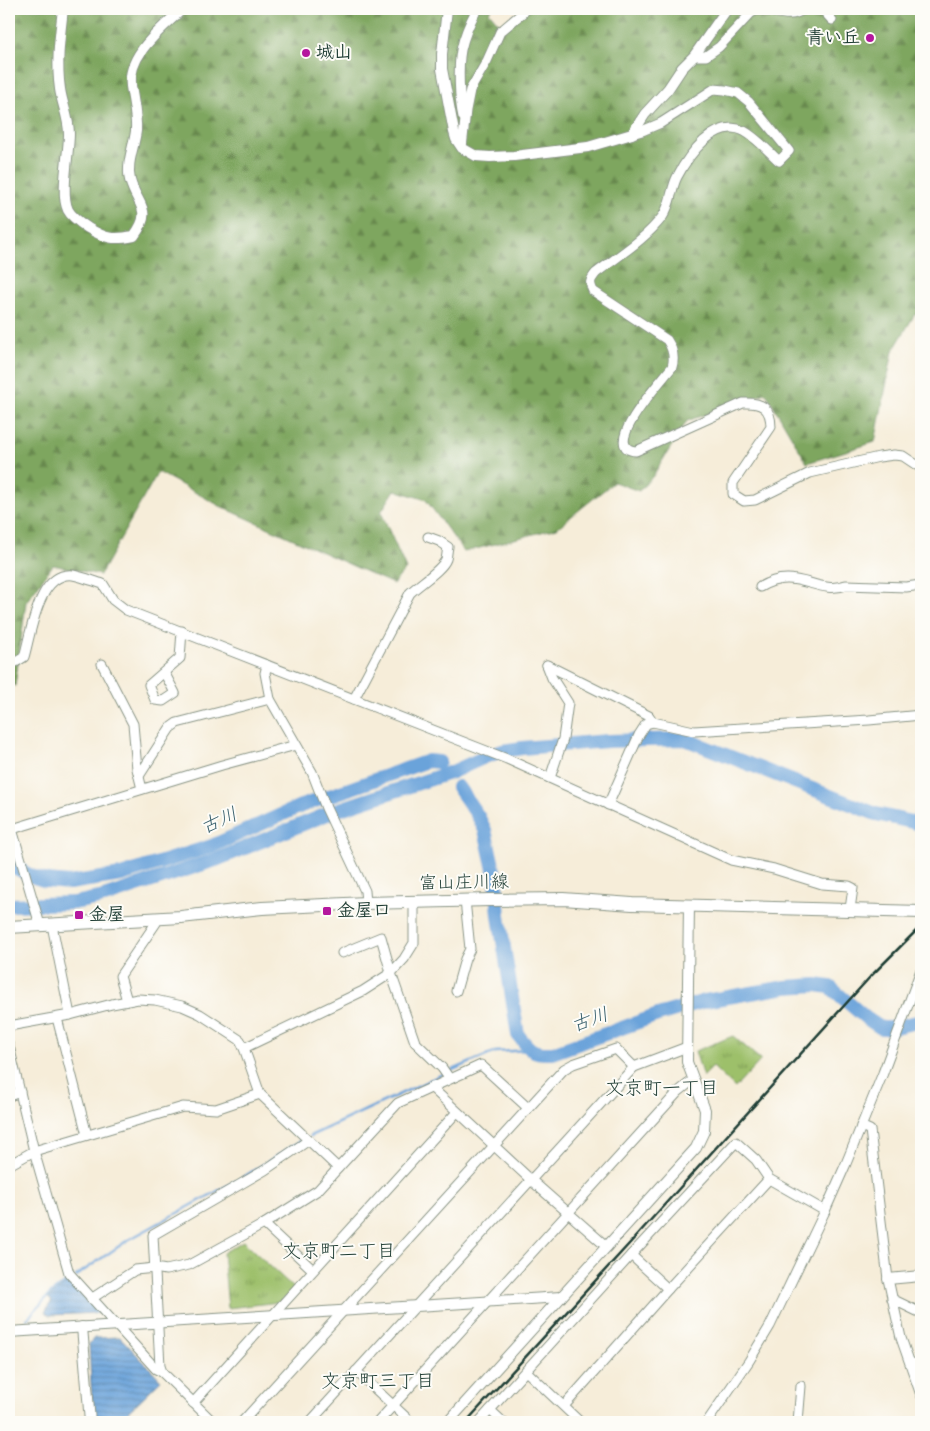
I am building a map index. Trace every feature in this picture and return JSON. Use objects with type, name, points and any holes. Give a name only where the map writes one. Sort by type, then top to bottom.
[{"type":"main road","name":"富山庄川線","points":[[9,927],[156,918],[262,908],[465,900],[563,899],[921,912]]},
{"type":"street","points":[[63,9],[58,66],[60,91],[69,132],[65,195],[68,210],[83,225],[93,231],[106,238],[120,239],[134,236],[143,224],[144,210],[130,180],[128,165],[136,130],[136,112],[130,83],[134,65],[137,55],[182,9]]},
{"type":"street","points":[[447,9],[442,69],[454,132],[462,148],[476,156],[514,156],[588,147],[642,131],[661,123],[714,89],[738,93],[749,102],[790,151],[779,161],[744,131],[728,129],[711,134],[695,150],[677,177],[669,205],[656,225],[596,273],[590,280],[593,291],[667,340],[672,348],[674,360],[672,367],[628,424],[623,440],[625,447],[630,451],[636,451],[743,403],[753,402],[763,406],[768,412],[771,419],[771,427],[733,483],[732,494],[744,502],[755,500],[810,473],[879,457],[903,456],[921,468]]},
{"type":"street","points":[[464,125],[461,107],[461,51],[476,9]]},
{"type":"street","points":[[462,148],[470,90],[487,61],[500,32],[527,9]]},
{"type":"street","points":[[632,134],[645,114],[694,56],[727,9]]},
{"type":"street","points":[[694,56],[706,56],[719,47],[751,13],[757,10],[790,15],[804,9]]},
{"type":"street","points":[[822,9],[832,20]]},
{"type":"street","points":[[354,699],[410,593],[435,573],[446,561],[448,547],[428,537]]},
{"type":"street","points":[[9,662],[16,662],[24,657],[39,600],[47,588],[58,579],[71,575],[103,584],[113,600],[126,610],[507,759],[731,860],[774,869],[822,884],[853,888],[850,909]]},
{"type":"street","points":[[760,587],[769,582],[791,578],[840,588],[846,585],[906,587],[921,585]]},
{"type":"street","points":[[164,672],[180,658],[182,631]]},
{"type":"street","points":[[102,664],[133,724],[142,789]]},
{"type":"street","points":[[267,665],[265,673],[270,699],[312,772],[323,801],[365,890],[366,903]]},
{"type":"street","points":[[550,778],[560,752],[568,702],[552,678],[547,665],[649,716],[653,722]]},
{"type":"street","points":[[139,776],[170,728],[177,723],[270,699]]},
{"type":"street","points":[[608,805],[639,735],[646,724],[653,722],[694,731],[921,715]]},
{"type":"street","points":[[70,1015],[46,925],[37,912],[10,830],[222,765],[296,745]]},
{"type":"street","points":[[456,991],[465,959],[470,949],[465,900]]},
{"type":"street","points":[[244,1048],[363,991],[391,973],[404,960],[414,944],[414,902]]},
{"type":"street","points":[[448,1422],[696,1148],[704,1131],[705,1110],[687,1062],[689,905]]},
{"type":"street","points":[[127,1001],[120,976],[156,923],[156,918]]},
{"type":"street","points":[[342,953],[381,937],[391,973],[415,1042],[442,1068],[449,1078]]},
{"type":"street","points":[[711,1421],[770,1326],[825,1211],[861,1126],[921,970]]},
{"type":"street","points":[[9,1026],[57,1018],[138,999],[155,1000],[182,1006],[200,1014],[240,1040],[260,1094],[338,1168]]},
{"type":"street","points":[[57,1018],[87,1135]]},
{"type":"street","points":[[9,1046],[34,1151],[69,1273],[114,1325],[156,1369],[162,1372],[213,1422]]},
{"type":"street","points":[[310,1422],[634,1067],[688,1047]]},
{"type":"street","points":[[242,1422],[564,1069],[616,1049],[634,1067]]},
{"type":"street","points":[[91,1299],[134,1270],[155,1268],[166,1270],[190,1265],[264,1224],[318,1190],[398,1103],[449,1078],[481,1065],[528,1108]]},
{"type":"street","points":[[378,1422],[678,1092],[694,1080]]},
{"type":"street","points":[[431,1087],[606,1247]]},
{"type":"street","points":[[9,1096],[20,1092]]},
{"type":"street","points":[[9,1164],[34,1151],[183,1107],[216,1109],[260,1094]]},
{"type":"street","points":[[194,1403],[457,1112]]},
{"type":"street","points":[[861,1126],[870,1130],[888,1279],[901,1338],[921,1394]]},
{"type":"street","points":[[162,1372],[160,1366],[153,1235],[266,1170],[309,1140]]},
{"type":"street","points":[[479,1422],[736,1142],[756,1160],[769,1179],[825,1211]]},
{"type":"street","points":[[564,1406],[769,1179]]},
{"type":"street","points":[[264,1224],[313,1270]]},
{"type":"street","points":[[631,1255],[668,1289]]},
{"type":"street","points":[[888,1279],[921,1276]]},
{"type":"street","points":[[9,1332],[561,1297]]},
{"type":"street","points":[[892,1299],[921,1312]]},
{"type":"street","points":[[82,1327],[90,1422]]},
{"type":"street","points":[[910,1362],[921,1368]]},
{"type":"street","points":[[356,1371],[411,1422]]},
{"type":"street","points":[[526,1371],[580,1422]]},
{"type":"street","points":[[798,1422],[801,1386]]},
{"type":"street","points":[[490,1410],[503,1422]]},
{"type":"green space","points":[[9,9],[492,9],[489,12],[502,27],[524,9],[921,9],[921,318],[915,314],[893,351],[875,442],[807,463],[766,393],[687,421],[653,476],[639,491],[614,482],[557,528],[464,552],[426,500],[395,490],[381,512],[406,569],[393,584],[220,506],[158,472],[100,575],[53,565],[26,602],[15,686],[9,684]]},
{"type":"green space","points":[[733,1036],[761,1060],[735,1088],[713,1067],[703,1077],[695,1051]]},
{"type":"green space","points":[[243,1241],[296,1290],[279,1302],[228,1308],[223,1253]]},
{"type":"water","points":[[71,1280],[99,1313],[49,1315],[45,1312],[52,1301],[48,1298]]},
{"type":"water","points":[[120,1337],[161,1380],[125,1415],[131,1422],[93,1422],[89,1344],[94,1338]]},
{"type":"waterway","points":[[9,905],[74,903],[104,897],[218,859],[337,810],[452,772],[485,757],[502,751],[522,748],[608,741],[685,739],[876,814],[921,824]]},
{"type":"waterway","name":"古川","points":[[9,864],[31,876],[47,881],[69,883],[121,875],[212,846],[301,806],[428,761],[439,762]]},
{"type":"waterway","name":"古川","points":[[458,787],[478,816],[485,830],[496,879],[499,916],[518,1035],[532,1050],[540,1053],[552,1053],[658,1015],[705,1001],[786,987],[816,985],[830,987],[866,1018],[881,1028],[891,1028],[921,1021]]},
{"type":"waterway","points":[[448,1072],[495,1052],[530,1050]]},
{"type":"waterway","points":[[310,1136],[443,1074]]},
{"type":"waterway","points":[[76,1276],[128,1240],[245,1176],[304,1139]]},
{"type":"waterway","points":[[27,1319],[49,1295],[71,1278]]},
{"type":"railway","points":[[466,1422],[870,977],[921,926]]},
{"type":"place","name":"青い丘","points":[[870,38]]},
{"type":"place","name":"城山","points":[[306,53]]},
{"type":"place","name":"金屋口","points":[[327,911]]},
{"type":"place","name":"金屋","points":[[79,915]]},
{"type":"district","name":"文京町一丁目","points":[[662,1088]]},
{"type":"district","name":"文京町二丁目","points":[[339,1251]]},
{"type":"district","name":"文京町三丁目","points":[[378,1381]]}]
